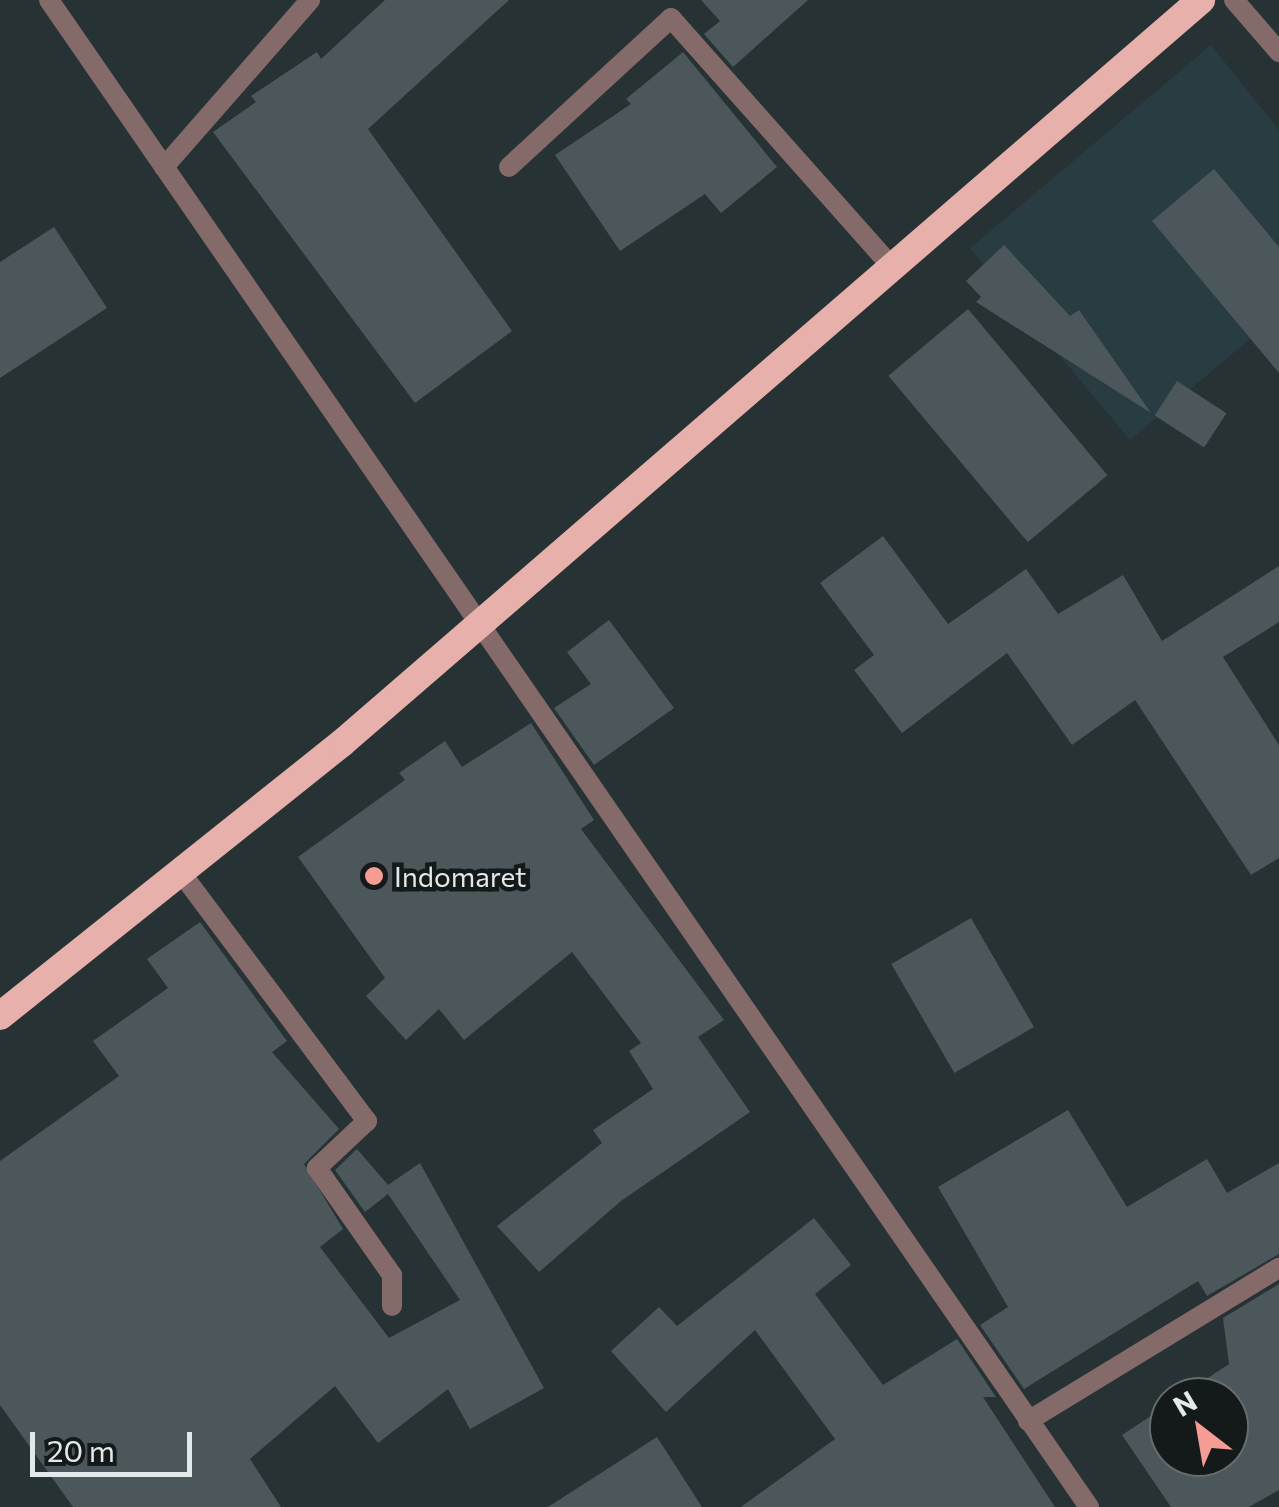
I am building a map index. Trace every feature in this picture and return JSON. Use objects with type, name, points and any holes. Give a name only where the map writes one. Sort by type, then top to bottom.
[{"type":"highway","points":[[0,1016],[342,743],[1200,0]]},
{"type":"street","points":[[48,0],[1089,1507]]},
{"type":"street","points":[[164,167],[310,0]]},
{"type":"street","points":[[1234,0],[1279,52]]},
{"type":"street","points":[[509,167],[670,18],[893,268]]},
{"type":"street","points":[[179,870],[367,1121],[317,1168],[392,1275],[392,1306]]},
{"type":"street","points":[[1028,1421],[1279,1268]]},
{"type":"shaded area","points":[[1211,45],[1279,130],[1279,315],[1130,440],[970,248]]},
{"type":"building","points":[[385,0],[509,0],[368,129],[512,331],[415,403],[213,132],[256,102],[251,96],[317,52],[321,59]]},
{"type":"building","points":[[701,0],[808,0],[733,67],[704,34],[720,21]]},
{"type":"building","points":[[683,52],[777,167],[721,213],[705,194],[620,251],[555,155],[631,104],[626,99]]},
{"type":"building","points":[[1214,169],[1279,247],[1279,373],[1152,221]]},
{"type":"building","points":[[54,227],[107,308],[0,378],[0,262]]},
{"type":"building","points":[[1004,245],[1070,316],[1079,310],[1151,413],[976,302],[981,297],[966,281]]},
{"type":"building","points":[[968,309],[1107,475],[1028,542],[888,376]]},
{"type":"building","points":[[1177,381],[1226,413],[1204,448],[1155,415]]},
{"type":"building","points":[[883,536],[948,624],[1026,569],[1058,614],[1123,575],[1162,641],[1279,566],[1279,622],[1223,657],[1279,745],[1279,858],[1251,875],[1135,700],[1072,745],[1007,653],[902,733],[854,670],[874,655],[820,583]]},
{"type":"building","points":[[609,620],[674,708],[594,765],[554,708],[591,684],[567,652]]},
{"type":"building","points":[[531,723],[594,820],[581,829],[724,1020],[698,1037],[750,1112],[621,1201],[539,1272],[497,1226],[602,1143],[593,1130],[653,1089],[629,1051],[641,1043],[572,952],[464,1040],[439,1009],[406,1040],[366,996],[385,978],[298,857],[405,780],[399,773],[445,741],[462,767]]},
{"type":"building","points":[[971,918],[1034,1027],[954,1073],[891,964]]},
{"type":"building","points":[[200,922],[287,1041],[272,1052],[339,1129],[304,1164],[343,1229],[320,1247],[389,1338],[460,1300],[388,1194],[365,1212],[335,1170],[357,1149],[388,1185],[420,1163],[544,1388],[470,1429],[448,1389],[378,1443],[335,1386],[250,1459],[281,1507],[73,1507],[0,1405],[0,1161],[119,1076],[93,1041],[168,988],[147,959]]},
{"type":"building","points":[[1068,1110],[1127,1207],[1207,1159],[1227,1193],[1279,1163],[1279,1254],[1207,1296],[1198,1281],[1024,1389],[980,1325],[1008,1307],[938,1187]]},
{"type":"building","points":[[814,1218],[851,1265],[815,1294],[883,1385],[957,1339],[996,1397],[983,1397],[1055,1507],[741,1507],[835,1439],[755,1330],[666,1412],[611,1351],[659,1307],[677,1326]]},
{"type":"building","points":[[1279,1284],[1279,1490],[1249,1507],[1171,1507],[1151,1477],[1249,1477],[1249,1377],[1209,1377],[1229,1364],[1223,1318]]},
{"type":"building","points":[[1149,1417],[1149,1475],[1122,1435]]},
{"type":"building","points":[[657,1437],[702,1507],[548,1507]]},
{"type":"place","name":"Indomaret","points":[[374,876]]}]
